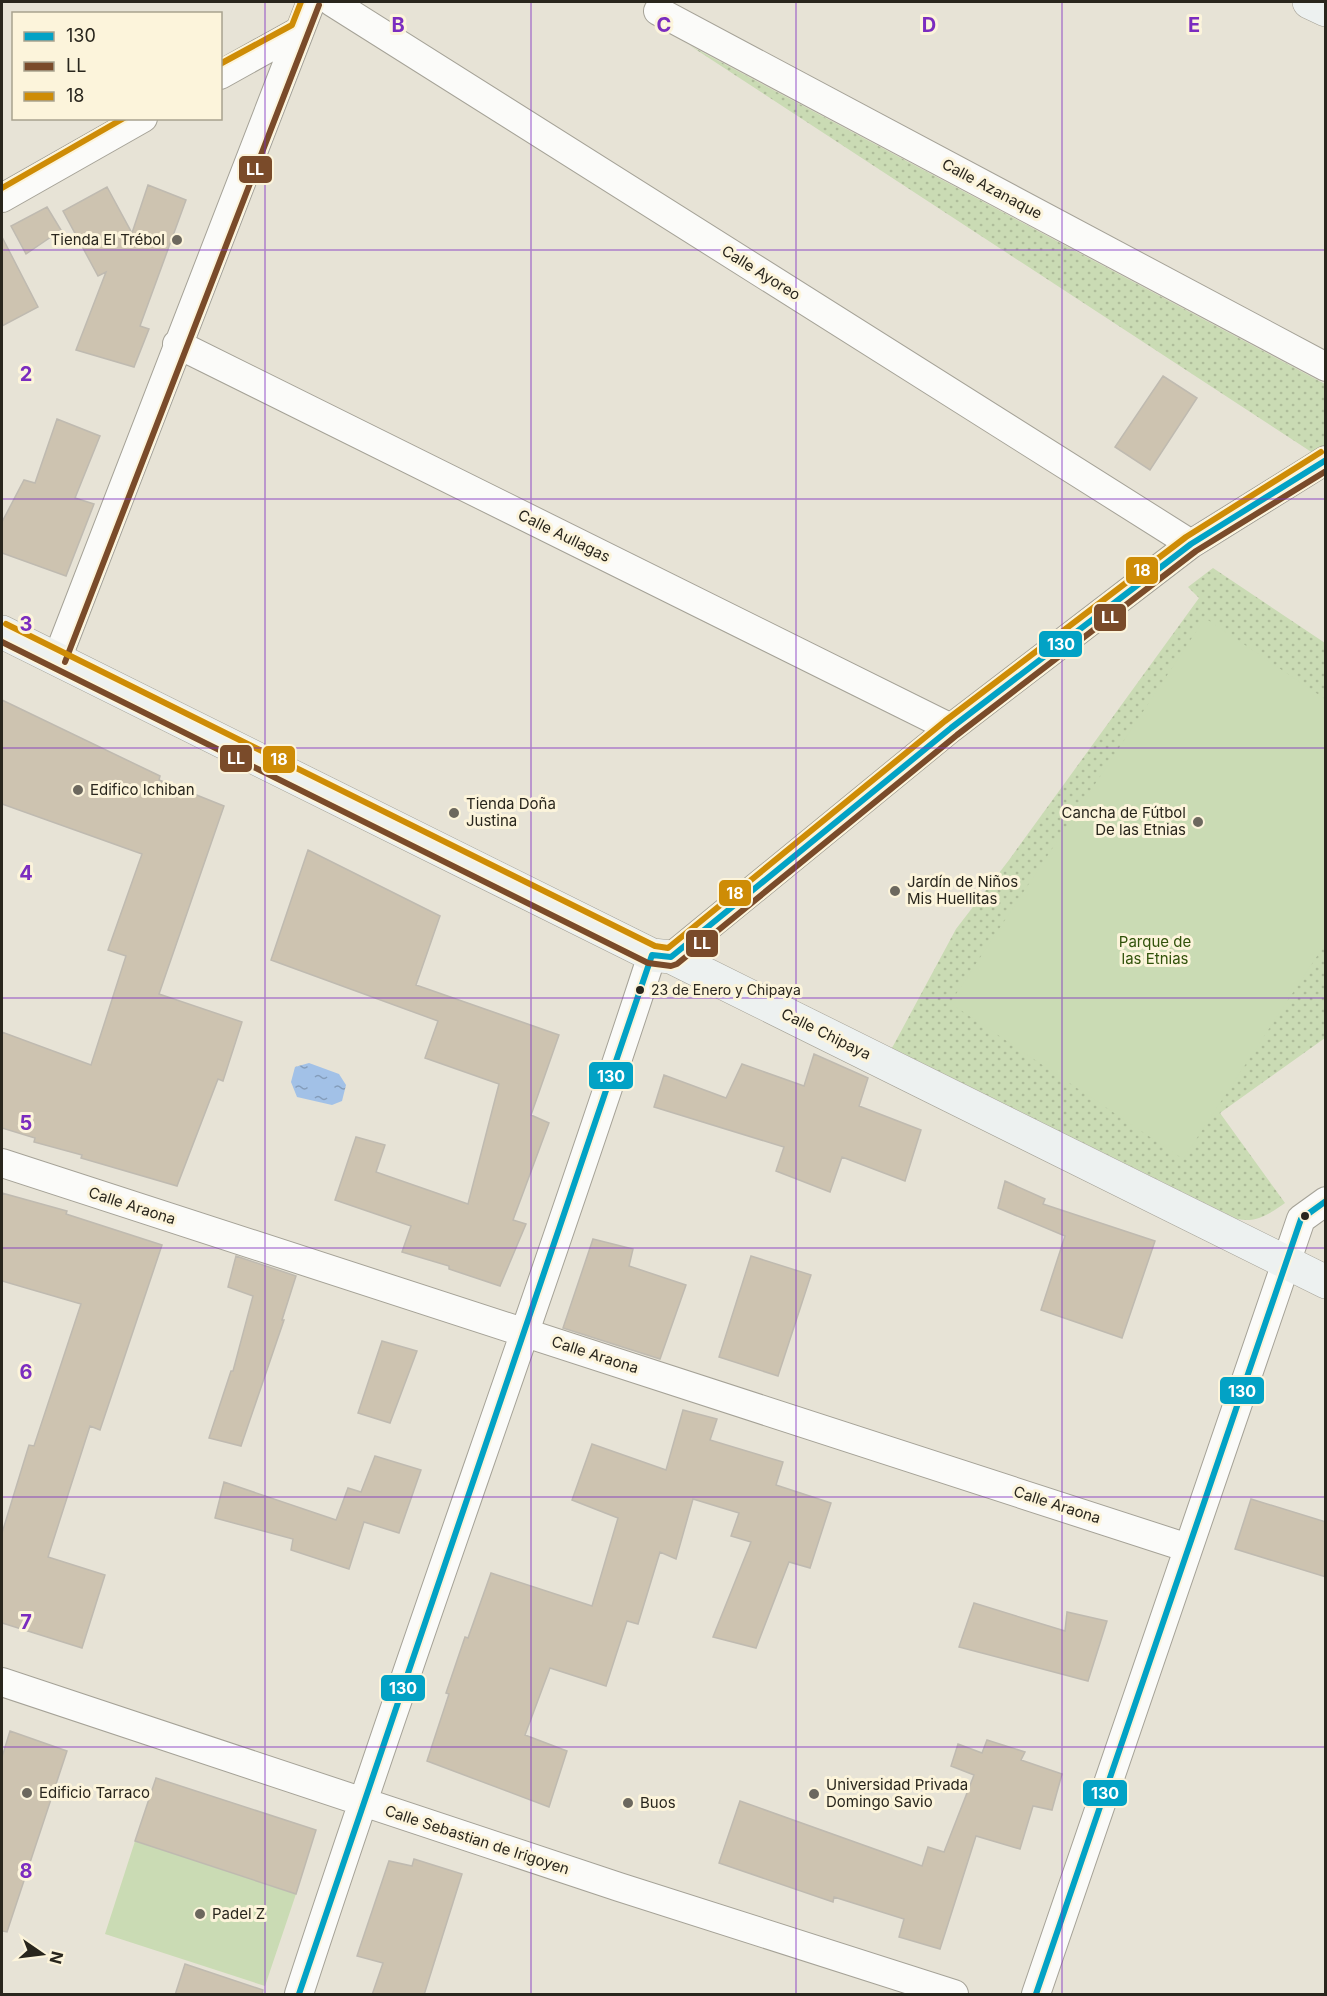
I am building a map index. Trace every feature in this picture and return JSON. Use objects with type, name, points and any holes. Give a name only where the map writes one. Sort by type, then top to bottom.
[{"type":"street","points":[[57,659],[311,2]]},
{"type":"street","name":"Calle Ayoreo","points":[[332,2],[1191,544]]},
{"type":"street","points":[[1309,2],[1326,10]]},
{"type":"street","name":"Calle Azanaque","points":[[658,11],[1326,367]]},
{"type":"street","points":[[222,74],[299,31]]},
{"type":"street","points":[[2,198],[139,120]]},
{"type":"street","name":"Calle Aullagas","points":[[177,344],[951,728]]},
{"type":"street","points":[[299,1995],[362,1802],[525,1332],[662,956],[951,728],[1191,544],[1326,460]]},
{"type":"street","name":"Calle Chipaya","points":[[2,632],[1326,1282]]},
{"type":"street","name":"Calle Araona","points":[[2,1163],[1188,1548]]},
{"type":"street","points":[[1036,1995],[1301,1219],[1326,1201]]},
{"type":"street","name":"Calle Sebastian de Irigoyen","points":[[2,1683],[954,1995]]},
{"type":"green space","points":[[689,45],[1325,384],[1325,448],[1316,455]]},
{"type":"green space","name":"Cancha de Fútbol De las Etnias","points":[[1213,568],[1325,643],[1325,1038],[1220,1113],[1285,1203],[1268,1214],[1251,1220],[1237,1219],[892,1048],[956,929],[1009,860],[1199,598],[1188,587]]},
{"type":"green space","name":"Cancha de Fútbol De las Etnias","points":[[1205,618],[1325,699],[1325,944],[1183,1159],[950,1003]]},
{"type":"green space","name":"Padel Z","points":[[135,1841],[296,1894],[265,1986],[105,1934]]},
{"type":"water","points":[[309,1063],[339,1074],[346,1085],[342,1101],[332,1105],[297,1097],[291,1082],[295,1067]]},
{"type":"building","points":[[148,185],[186,200],[140,326],[149,329],[134,367],[76,350],[106,272],[98,276],[63,211],[107,187],[132,233]]},
{"type":"building","points":[[47,207],[61,230],[26,254],[11,226]]},
{"type":"building","points":[[2,237],[38,307],[2,326]]},
{"type":"building","points":[[1163,376],[1197,398],[1150,470],[1115,447]]},
{"type":"building","points":[[57,419],[100,436],[75,498],[94,504],[66,576],[2,553],[2,522],[24,480],[35,483]]},
{"type":"building","points":[[2,700],[160,776],[159,780],[224,806],[159,994],[242,1022],[223,1081],[218,1079],[177,1186],[81,1158],[82,1155],[34,1142],[35,1138],[2,1128],[2,1032],[91,1065],[126,956],[108,950],[142,854],[2,804]]},
{"type":"building","points":[[308,850],[440,916],[416,985],[559,1035],[531,1115],[549,1123],[513,1220],[526,1224],[500,1286],[449,1269],[449,1266],[402,1252],[411,1226],[335,1200],[356,1137],[385,1145],[376,1172],[468,1204],[499,1084],[425,1058],[438,1021],[271,960]]},
{"type":"building","points":[[814,1054],[868,1078],[859,1106],[921,1130],[905,1181],[842,1157],[830,1192],[776,1171],[784,1147],[654,1107],[664,1075],[726,1098],[742,1064],[804,1086]]},
{"type":"building","points":[[1005,1181],[1045,1199],[1043,1204],[1155,1241],[1122,1338],[1041,1310],[1065,1236],[998,1208]]},
{"type":"building","points":[[2,1193],[67,1211],[66,1214],[162,1245],[100,1430],[90,1426],[48,1557],[105,1575],[82,1648],[2,1623],[2,1533],[29,1445],[34,1446],[81,1304],[2,1281]]},
{"type":"building","points":[[593,1239],[633,1249],[629,1266],[686,1285],[660,1359],[563,1328]]},
{"type":"building","points":[[236,1256],[296,1276],[282,1320],[284,1320],[241,1446],[209,1438],[231,1371],[233,1371],[253,1296],[228,1287]]},
{"type":"building","points":[[751,1256],[811,1275],[778,1376],[719,1357]]},
{"type":"building","points":[[382,1341],[417,1351],[390,1423],[358,1413]]},
{"type":"building","points":[[683,1410],[717,1419],[710,1440],[783,1462],[776,1485],[831,1503],[810,1568],[789,1562],[756,1648],[713,1637],[751,1542],[731,1536],[739,1513],[693,1499],[676,1559],[660,1552],[638,1624],[627,1621],[606,1686],[550,1668],[525,1735],[567,1751],[549,1807],[427,1761],[465,1637],[468,1638],[491,1573],[592,1606],[618,1518],[572,1500],[592,1444],[666,1470]]},
{"type":"building","points":[[375,1456],[421,1470],[399,1533],[364,1522],[349,1569],[291,1550],[293,1539],[215,1518],[224,1482],[336,1520],[348,1488],[361,1492]]},
{"type":"building","points":[[1251,1499],[1326,1522],[1326,1577],[1235,1549]]},
{"type":"building","points":[[974,1603],[1065,1631],[1067,1612],[1107,1621],[1088,1681],[959,1647]]},
{"type":"building","name":"Edificio Tarraco","points":[[10,1731],[67,1751],[7,1932],[2,1931],[2,1757]]},
{"type":"building","points":[[987,1740],[1025,1752],[1021,1760],[1062,1774],[1052,1810],[1033,1806],[1020,1849],[976,1836],[940,1949],[899,1937],[904,1919],[834,1897],[833,1902],[719,1863],[740,1801],[922,1866],[928,1847],[944,1852],[974,1775],[951,1766],[958,1744],[982,1753]]},
{"type":"building","points":[[156,1778],[316,1830],[296,1894],[135,1841]]},
{"type":"building","points":[[414,1859],[462,1874],[424,1995],[372,1995],[383,1963],[357,1956],[389,1861],[412,1866]]},
{"type":"building","points":[[185,1964],[263,1990],[262,1995],[175,1995]]},
{"type":"transit line","name":"18","points":[[222,63],[292,25],[301,2]]},
{"type":"transit line","name":"LL","points":[[65,662],[319,5]]},
{"type":"transit line","name":"18","points":[[2,188],[121,120]]},
{"type":"transit line","name":"18","points":[[6,624],[655,946],[668,948],[945,721],[1186,537],[1321,452]]},
{"type":"transit line","name":"130","points":[[299,1994],[652,955],[671,957],[951,728],[1191,544],[1326,460]]},
{"type":"transit line","name":"LL","points":[[2,642],[648,963],[671,966],[677,964],[957,735],[1196,551],[1326,471]]},
{"type":"transit line","name":"130","points":[[1036,1994],[1301,1219],[1326,1201]]},
{"type":"place","name":"Tienda El Trébol","points":[[177,240]]},
{"type":"place","name":"Edifico Ichiban","points":[[78,790]]},
{"type":"place","name":"Tienda Doña Justina","points":[[454,813]]},
{"type":"place","name":"Cancha de Fútbol De las Etnias","points":[[1198,822]]},
{"type":"place","name":"Jardín de Niños Mis Huellitas","points":[[895,891]]},
{"type":"place","name":"23 de Enero y Chipaya","points":[[640,990]]},
{"type":"place","name":"Edificio Tarraco","points":[[27,1793]]},
{"type":"place","name":"Universidad Privada Domingo Savio","points":[[814,1794]]},
{"type":"place","name":"Buos","points":[[628,1803]]},
{"type":"place","name":"Padel Z","points":[[200,1914]]},
{"type":"park label","name":"Parque de las Etnias","points":[[1155,950]]}]
